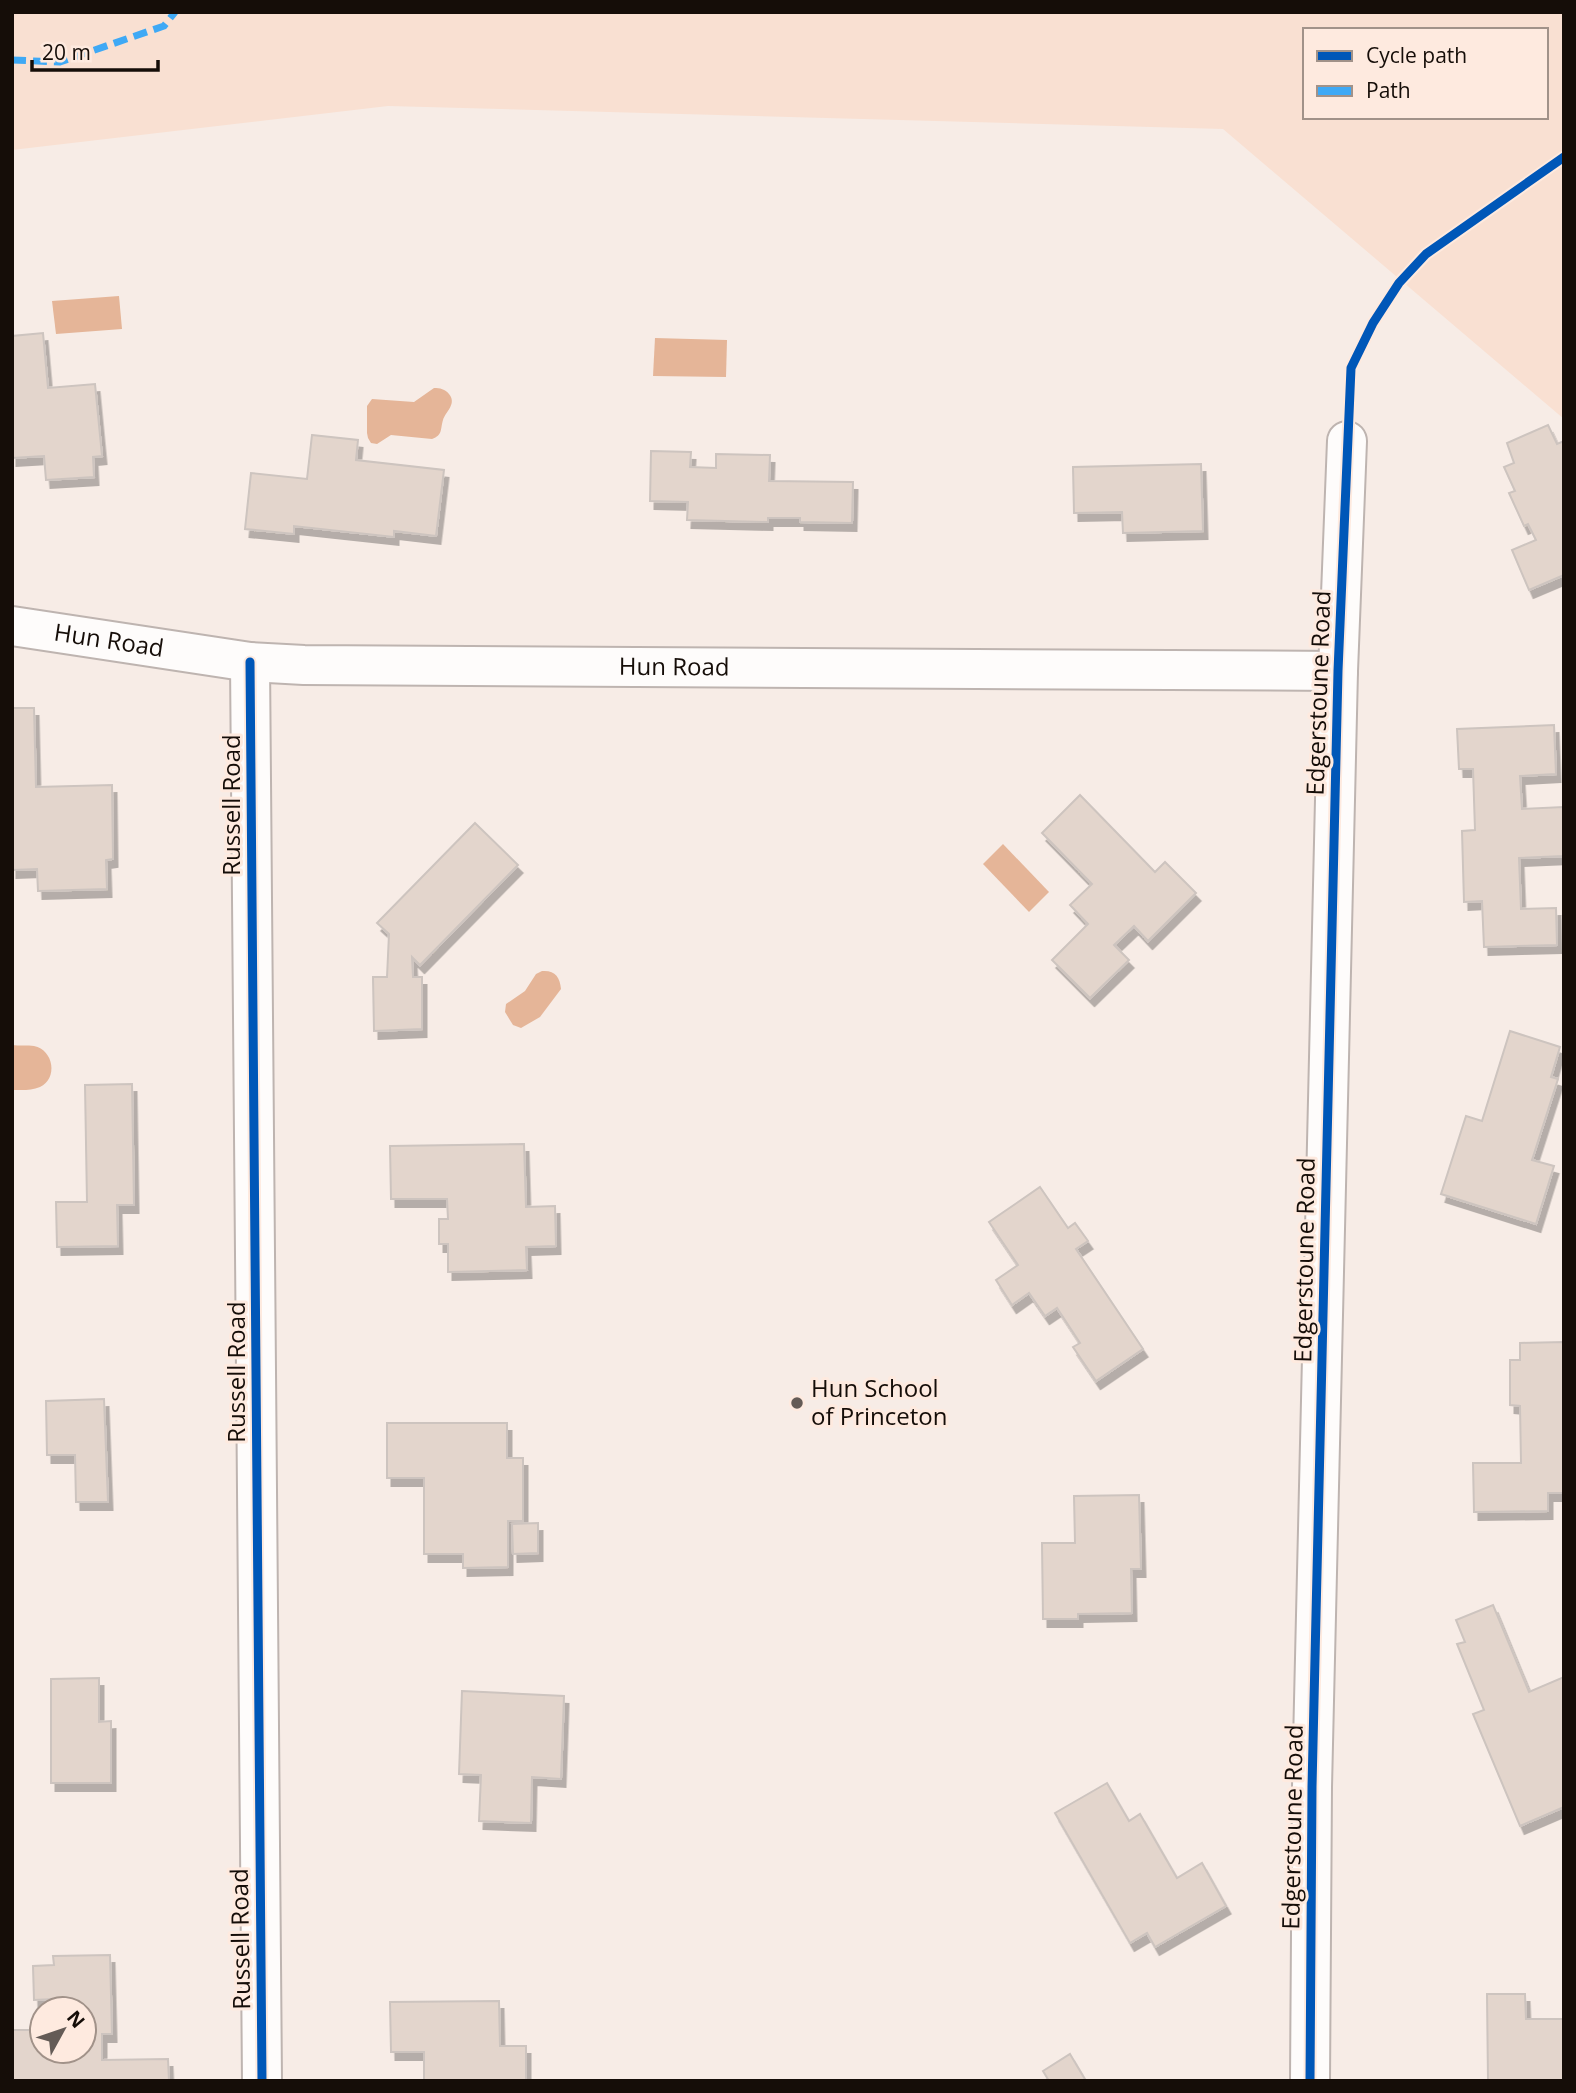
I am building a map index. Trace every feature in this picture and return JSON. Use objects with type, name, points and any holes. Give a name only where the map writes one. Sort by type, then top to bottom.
[{"type":"street","name":"Edgerstoune Road","points":[[1310,2081],[1312,1759],[1338,671],[1347,441]]},
{"type":"street","name":"Hun Road","points":[[12,626],[250,662],[304,666],[1338,671]]},
{"type":"street","name":"Russell Road","points":[[250,662],[262,2081]]},
{"type":"shaded area","points":[[12,12],[1564,12],[1564,419],[1223,129],[388,106],[12,150]]},
{"type":"shaded area","points":[[119,296],[122,329],[56,334],[52,301]]},
{"type":"shaded area","points":[[655,338],[727,340],[726,377],[653,376]]},
{"type":"shaded area","points":[[434,388],[446,391],[452,401],[438,436],[432,439],[391,435],[377,444],[371,443],[367,433],[367,406],[372,399],[414,402]]},
{"type":"shaded area","points":[[1003,844],[1049,892],[1029,912],[983,864]]},
{"type":"shaded area","points":[[542,971],[556,975],[561,989],[540,1017],[521,1028],[513,1025],[505,1012],[506,1004],[525,991],[536,974]]},
{"type":"shaded area","points":[[12,1045],[34,1046],[46,1053],[51,1072],[46,1083],[33,1089],[12,1090]]},
{"type":"building","points":[[43,333],[48,388],[95,384],[102,456],[93,457],[94,477],[46,480],[44,456],[12,458],[12,336]]},
{"type":"building","points":[[1548,425],[1557,444],[1564,441],[1564,575],[1529,590],[1512,550],[1536,540],[1528,524],[1524,526],[1509,493],[1515,491],[1504,467],[1514,463],[1507,443]]},
{"type":"building","points":[[312,435],[358,440],[356,460],[444,470],[436,536],[394,531],[394,537],[294,526],[294,534],[245,529],[251,473],[307,479]]},
{"type":"building","points":[[651,451],[691,452],[690,467],[716,468],[716,454],[770,455],[769,481],[853,482],[852,523],[800,522],[800,518],[768,518],[768,522],[687,520],[688,502],[650,501]]},
{"type":"building","points":[[1201,464],[1203,531],[1123,533],[1122,512],[1074,513],[1073,467]]},
{"type":"building","points":[[12,708],[34,708],[36,787],[112,785],[113,859],[106,860],[107,889],[38,891],[37,869],[12,870]]},
{"type":"building","points":[[1554,725],[1556,774],[1520,776],[1522,809],[1563,807],[1564,856],[1519,858],[1521,909],[1556,908],[1557,945],[1484,947],[1482,901],[1464,902],[1462,831],[1475,830],[1473,769],[1459,769],[1457,729]]},
{"type":"building","points":[[1080,795],[1155,872],[1165,862],[1196,893],[1148,941],[1134,926],[1114,945],[1129,960],[1090,998],[1052,960],[1088,924],[1070,905],[1092,884],[1042,833]]},
{"type":"building","points":[[475,823],[518,865],[420,965],[412,957],[413,977],[422,977],[422,1029],[374,1031],[373,977],[387,977],[389,934],[377,923]]},
{"type":"building","points":[[1510,1031],[1560,1047],[1551,1077],[1558,1079],[1532,1160],[1554,1166],[1536,1224],[1441,1194],[1466,1116],[1482,1121]]},
{"type":"building","points":[[132,1084],[134,1205],[117,1205],[118,1246],[57,1247],[56,1202],[87,1202],[85,1085]]},
{"type":"building","points":[[524,1144],[526,1207],[555,1206],[556,1246],[526,1247],[527,1270],[448,1272],[448,1244],[439,1244],[439,1219],[448,1219],[447,1199],[391,1199],[390,1146]]},
{"type":"building","points":[[1040,1187],[1068,1228],[1075,1223],[1088,1241],[1076,1249],[1143,1349],[1096,1381],[1073,1347],[1080,1343],[1057,1308],[1045,1316],[1029,1293],[1012,1305],[996,1280],[1018,1265],[989,1222]]},
{"type":"building","points":[[1564,1342],[1564,1493],[1548,1493],[1548,1511],[1474,1512],[1473,1463],[1521,1463],[1520,1406],[1510,1405],[1510,1360],[1520,1360],[1520,1343]]},
{"type":"building","points":[[104,1399],[108,1502],[76,1502],[75,1455],[47,1455],[46,1401]]},
{"type":"building","points":[[387,1423],[507,1423],[507,1458],[523,1458],[523,1521],[508,1521],[508,1567],[463,1568],[463,1554],[424,1554],[424,1478],[387,1478]]},
{"type":"building","points":[[1139,1495],[1141,1569],[1131,1569],[1132,1613],[1078,1614],[1078,1619],[1043,1619],[1042,1543],[1075,1543],[1074,1496]]},
{"type":"building","points":[[538,1523],[538,1553],[513,1554],[512,1524]]},
{"type":"building","points":[[1493,1605],[1529,1692],[1564,1677],[1564,1807],[1520,1826],[1473,1714],[1484,1710],[1457,1644],[1465,1642],[1456,1620]]},
{"type":"building","points":[[99,1678],[99,1722],[111,1721],[111,1783],[51,1783],[51,1679]]},
{"type":"building","points":[[462,1691],[564,1696],[561,1779],[532,1777],[531,1823],[479,1821],[481,1775],[459,1774]]},
{"type":"building","points":[[1107,1783],[1129,1821],[1140,1814],[1177,1878],[1202,1863],[1226,1906],[1155,1947],[1147,1933],[1130,1943],[1055,1813]]},
{"type":"building","points":[[110,1955],[112,2034],[102,2034],[102,2060],[168,2059],[169,2081],[12,2081],[12,2030],[28,2030],[28,2065],[98,2065],[98,1995],[34,1995],[33,1966],[54,1965],[53,1956]]},
{"type":"building","points":[[1487,1994],[1525,1994],[1526,2019],[1564,2019],[1564,2081],[1488,2081]]},
{"type":"building","points":[[499,2001],[500,2046],[526,2046],[526,2081],[424,2081],[424,2052],[391,2052],[390,2002]]},
{"type":"building","points":[[1070,2054],[1086,2081],[1049,2081],[1043,2071]]},
{"type":"marked path","points":[[12,60],[60,62],[164,26],[175,12]]},
{"type":"cycle path","points":[[1310,2081],[1312,1787],[1338,671],[1351,368],[1373,323],[1399,283],[1426,254],[1564,157]]},
{"type":"cycle path","points":[[250,662],[262,2081]]},
{"type":"place","name":"Hun School of Princeton","points":[[797,1403]]}]
